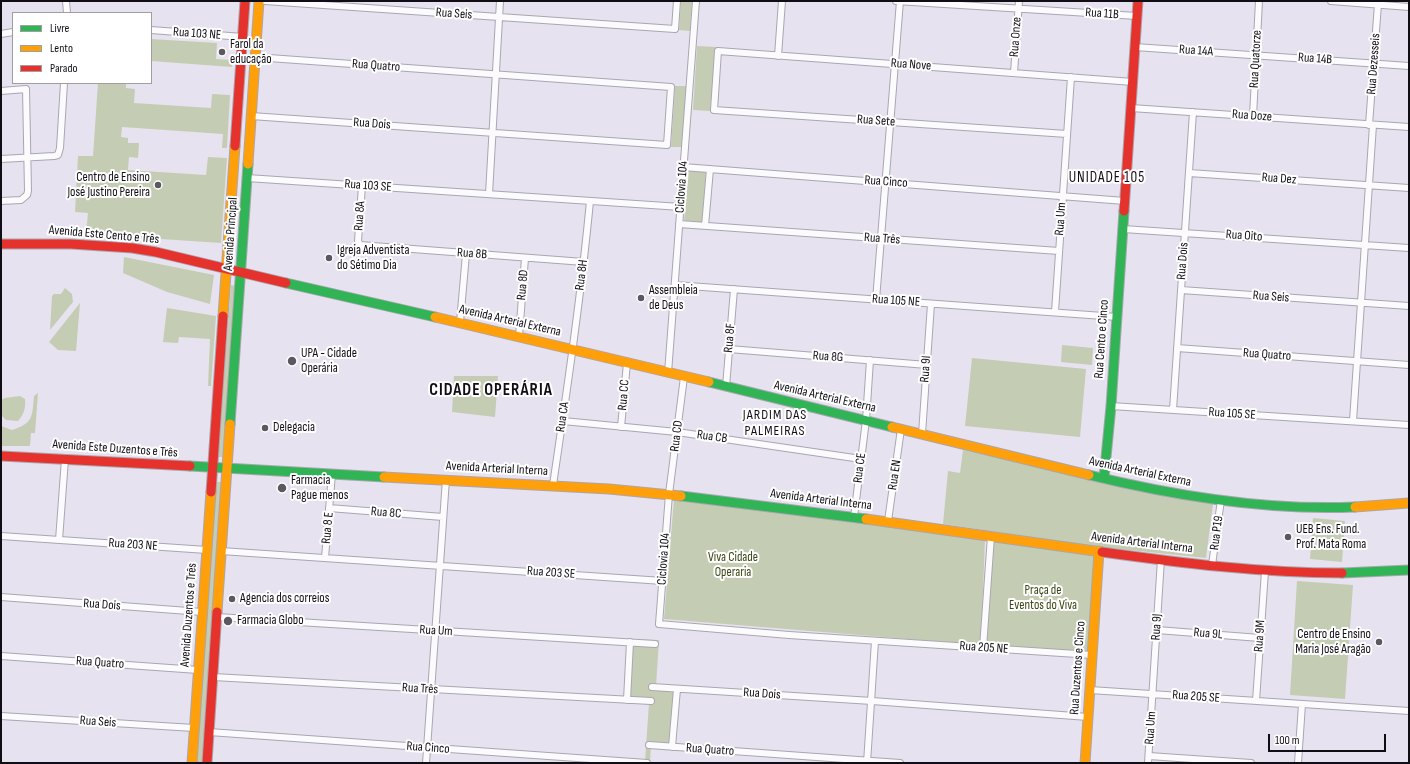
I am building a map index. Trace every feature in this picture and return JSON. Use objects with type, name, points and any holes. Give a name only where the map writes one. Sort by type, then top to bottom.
[{"type":"main road","name":"Avenida Principal","points":[[213,468],[245,1]]},
{"type":"main road","name":"Avenida Principal","points":[[227,469],[252,116],[258,1]]},
{"type":"main road","name":"Rua Cento e Cinco","points":[[1104,478],[1117,317],[1138,1]]},
{"type":"main road","points":[[239,85],[242,98],[242,113],[245,116],[252,116]]},
{"type":"main road","name":"Avenida Este Cento e Três","points":[[1,244],[34,243],[132,248],[187,258],[241,272]]},
{"type":"main road","points":[[225,284],[230,277],[241,272]]},
{"type":"main road","name":"Avenida Arterial Externa","points":[[241,272],[460,322],[1104,478],[1174,493],[1221,500],[1309,507],[1351,507],[1409,503]]},
{"type":"main road","name":"Avenida Este Duzentos e Três","points":[[1,456],[227,469]]},
{"type":"main road","name":"Avenida Duzentos e Três","points":[[192,763],[213,468]]},
{"type":"main road","points":[[207,763],[227,469]]},
{"type":"main road","name":"Avenida Arterial Interna","points":[[227,469],[553,485],[669,494],[888,521],[1161,559],[1266,571],[1350,574],[1409,570]]},
{"type":"main road","name":"Rua Duzentos e Cinco","points":[[1085,763],[1099,551]]},
{"type":"street","points":[[66,1],[67,12]]},
{"type":"street","name":"Rua Seis","points":[[265,1],[675,29],[677,1]]},
{"type":"street","points":[[489,194],[500,1]]},
{"type":"street","name":"Ciclovia 104","points":[[668,373],[696,1]]},
{"type":"street","points":[[778,56],[782,1]]},
{"type":"street","name":"Rua 11B","points":[[896,1],[1137,16]]},
{"type":"street","points":[[876,300],[900,1]]},
{"type":"street","name":"Rua Onze","points":[[1014,73],[1019,1]]},
{"type":"street","name":"Rua Quatorze","points":[[1253,116],[1259,1]]},
{"type":"street","points":[[1330,1],[1376,3],[1409,7]]},
{"type":"street","name":"Rua Dezesseis","points":[[1371,125],[1376,3]]},
{"type":"street","name":"Rua 103 NE","points":[[152,30],[243,37]]},
{"type":"street","points":[[1,34],[12,32]]},
{"type":"street","name":"Rua 14A","points":[[1135,47],[1256,55]]},
{"type":"street","name":"Rua Nove","points":[[716,81],[718,52],[1133,82]]},
{"type":"street","name":"Rua 14B","points":[[1256,55],[1409,66]]},
{"type":"street","name":"Rua Quatro","points":[[255,57],[671,87],[669,116]]},
{"type":"street","name":"Rua Um","points":[[1055,312],[1071,77]]},
{"type":"street","name":"Rua Sete","points":[[716,81],[714,110],[1067,134]]},
{"type":"street","points":[[1,159],[58,155],[60,148],[64,84]]},
{"type":"street","points":[[1,91],[26,89],[28,191],[27,195],[21,200],[3,201]]},
{"type":"street","name":"Rua Doze","points":[[1131,108],[1409,127]]},
{"type":"street","name":"Rua Dois","points":[[1173,410],[1193,112]]},
{"type":"street","name":"Rua Dois","points":[[252,116],[667,145],[669,116]]},
{"type":"street","points":[[1353,421],[1371,155],[1371,125]]},
{"type":"street","name":"Rua Cinco","points":[[684,167],[1063,195]]},
{"type":"street","points":[[705,226],[710,169]]},
{"type":"street","name":"Rua Dez","points":[[1189,172],[1409,188]]},
{"type":"street","name":"Rua 103 SE","points":[[247,178],[681,207]]},
{"type":"street","name":"Rua 8A","points":[[360,246],[358,242],[362,186]]},
{"type":"street","points":[[1063,195],[1125,201]]},
{"type":"street","name":"Rua 8H","points":[[573,350],[590,201]]},
{"type":"street","name":"Rua Três","points":[[679,224],[1059,251]]},
{"type":"street","name":"Rua Oito","points":[[1123,229],[1409,248]]},
{"type":"street","name":"Rua 8B","points":[[360,246],[584,262]]},
{"type":"street","points":[[460,322],[466,254]]},
{"type":"street","name":"Rua 8D","points":[[519,336],[525,258]]},
{"type":"street","name":"Rua 105 NE","points":[[675,285],[1117,317]]},
{"type":"street","name":"Rua 8F","points":[[726,387],[734,290]]},
{"type":"street","name":"Rua Seis","points":[[1181,290],[1409,306]]},
{"type":"street","name":"Rua 9I","points":[[922,434],[931,304]]},
{"type":"street","name":"Rua Quatro","points":[[1177,348],[1409,365]]},
{"type":"street","name":"Rua 8G","points":[[729,349],[926,365]]},
{"type":"street","name":"Rua CA","points":[[553,485],[573,350]]},
{"type":"street","name":"Rua CE","points":[[854,517],[866,420],[870,360]]},
{"type":"street","name":"Rua CC","points":[[621,427],[627,363]]},
{"type":"street","name":"Rua CD","points":[[669,494],[684,377]]},
{"type":"street","name":"Rua 105 SE","points":[[1110,406],[1409,425]]},
{"type":"street","name":"Rua CB","points":[[563,421],[677,432],[861,459]]},
{"type":"street","name":"Rua EN","points":[[888,521],[901,429]]},
{"type":"street","points":[[59,540],[65,459]]},
{"type":"street","name":"Rua 8 E","points":[[325,558],[332,474]]},
{"type":"street","points":[[426,763],[446,479]]},
{"type":"street","name":"Ciclovia 104","points":[[659,624],[669,494]]},
{"type":"street","name":"Rua P19","points":[[1212,565],[1221,500]]},
{"type":"street","name":"Rua 8C","points":[[329,508],[444,517]]},
{"type":"street","name":"Rua 203 NE","points":[[1,536],[207,550]]},
{"type":"street","points":[[983,648],[991,536]]},
{"type":"street","name":"Rua 203 SE","points":[[222,551],[662,581]]},
{"type":"street","name":"Rua 9J","points":[[1153,694],[1161,559]]},
{"type":"street","name":"Rua 9M","points":[[1256,701],[1266,571]]},
{"type":"street","name":"Rua Dois","points":[[1,597],[202,612]]},
{"type":"street","name":"Rua Um","points":[[217,617],[655,644]]},
{"type":"street","name":"Rua 205 NE","points":[[659,624],[875,641],[1092,655]]},
{"type":"street","name":"Rua 9L","points":[[1157,630],[1260,638]]},
{"type":"street","points":[[868,762],[875,641]]},
{"type":"street","points":[[627,700],[630,642]]},
{"type":"street","name":"Rua Quatro","points":[[1,656],[198,670]]},
{"type":"street","name":"Rua Três","points":[[213,677],[651,701]]},
{"type":"street","name":"Rua Dois","points":[[652,688],[872,701],[1088,717]]},
{"type":"street","name":"Rua Quatro","points":[[672,747],[677,689]]},
{"type":"street","name":"Rua 205 SE","points":[[1090,690],[1409,711]]},
{"type":"street","name":"Rua Um","points":[[1148,763],[1153,694]]},
{"type":"street","points":[[1298,763],[1302,704]]},
{"type":"street","name":"Rua Seis","points":[[1,716],[194,728]]},
{"type":"street","name":"Rua Cinco","points":[[209,732],[647,763]]},
{"type":"street","name":"Rua Quatro","points":[[649,745],[868,762],[900,763]]},
{"type":"street","points":[[1149,756],[1252,763]]},
{"type":"green space","points":[[681,1],[692,1],[690,31],[679,30]]},
{"type":"green space","points":[[152,39],[217,43],[216,59],[233,60],[232,67],[152,61]]},
{"type":"green space","points":[[697,46],[716,47],[710,111],[693,110]]},
{"type":"green space","name":"Centro de Ensino José Justino Pereira","points":[[98,84],[126,84],[126,88],[135,89],[134,103],[211,108],[212,94],[230,95],[227,148],[222,148],[223,134],[122,127],[121,137],[128,138],[128,143],[139,143],[138,158],[129,157],[128,170],[206,175],[208,157],[227,158],[221,243],[86,234],[88,213],[75,212],[78,156],[93,156]]},
{"type":"green space","points":[[675,86],[688,86],[683,147],[671,147]]},
{"type":"green space","points":[[689,170],[706,171],[702,223],[684,222]]},
{"type":"green space","points":[[124,257],[214,275],[210,304],[167,292],[123,273]]},
{"type":"green space","points":[[231,285],[236,286],[224,457],[218,457]]},
{"type":"green space","points":[[65,288],[72,294],[73,302],[50,330],[52,296],[54,294],[61,294]]},
{"type":"green space","points":[[80,303],[76,351],[58,350],[49,342]]},
{"type":"green space","points":[[167,308],[216,316],[211,386],[208,386],[210,339],[179,337],[178,343],[163,342]]},
{"type":"green space","points":[[1062,345],[1093,348],[1092,365],[1061,362]]},
{"type":"green space","points":[[972,358],[1086,369],[1080,437],[965,426]]},
{"type":"green space","points":[[454,376],[498,376],[495,417],[452,412]]},
{"type":"green space","points":[[38,393],[35,433],[31,433],[30,446],[1,446],[1,426],[12,430],[24,425],[32,414],[34,396]]},
{"type":"green space","points":[[20,396],[25,399],[25,408],[22,416],[18,421],[6,420],[1,415],[1,400]]},
{"type":"green space","points":[[963,450],[1120,487],[1213,504],[1206,558],[1100,547],[943,524],[948,471],[960,473]]},
{"type":"green space","points":[[216,482],[221,482],[202,763],[196,763]]},
{"type":"green space","name":"Viva Cidade Operaria","points":[[674,499],[985,539],[981,645],[664,619]]},
{"type":"green space","points":[[1313,518],[1345,521],[1342,562],[1310,559]]},
{"type":"green space","name":"Praça de Eventos do Viva","points":[[994,541],[1096,555],[1089,652],[986,645]]},
{"type":"green space","points":[[1297,581],[1353,585],[1345,699],[1290,695]]},
{"type":"green space","points":[[633,639],[659,640],[656,686],[674,687],[670,746],[651,745],[650,763],[645,761],[649,703],[629,702]]},
{"type":"traffic: fast","points":[[230,424],[248,164]]},
{"type":"traffic: fast","points":[[1104,478],[1111,406],[1124,211]]},
{"type":"traffic: fast","points":[[286,283],[435,317]]},
{"type":"traffic: fast","points":[[709,382],[892,427]]},
{"type":"traffic: fast","points":[[190,466],[384,477]]},
{"type":"traffic: fast","points":[[1089,475],[1121,483],[1187,495],[1254,504],[1288,507],[1355,507]]},
{"type":"traffic: fast","points":[[681,496],[866,519]]},
{"type":"traffic: fast","points":[[1342,573],[1409,570]]},
{"type":"traffic: slow","points":[[248,164],[259,1]]},
{"type":"traffic: slow","points":[[223,316],[235,146]]},
{"type":"traffic: slow","points":[[435,317],[709,382]]},
{"type":"traffic: slow","points":[[217,612],[230,424]]},
{"type":"traffic: slow","points":[[892,427],[1089,475]]},
{"type":"traffic: slow","points":[[384,477],[609,489],[681,496]]},
{"type":"traffic: slow","points":[[192,763],[211,492]]},
{"type":"traffic: slow","points":[[1355,507],[1409,503]]},
{"type":"traffic: slow","points":[[866,519],[1102,552]]},
{"type":"traffic: slow","points":[[1085,763],[1099,551]]},
{"type":"traffic: jam","points":[[235,146],[245,1]]},
{"type":"traffic: jam","points":[[1124,211],[1138,1]]},
{"type":"traffic: jam","points":[[1,244],[71,244],[132,248],[156,252],[286,283]]},
{"type":"traffic: jam","points":[[211,492],[223,316]]},
{"type":"traffic: jam","points":[[1,456],[190,466]]},
{"type":"traffic: jam","points":[[1102,552],[1251,569],[1312,573],[1342,573]]},
{"type":"traffic: jam","points":[[207,763],[217,612]]},
{"type":"place","name":"Farol da educação","points":[[222,52]]},
{"type":"place","name":"Centro de Ensino José Justino Pereira","points":[[158,185]]},
{"type":"place","name":"Igreja Adventista do Sétimo Dia","points":[[329,258]]},
{"type":"place","name":"Assembleia de Deus","points":[[641,298]]},
{"type":"place","name":"UPA - Cidade Operária","points":[[292,361]]},
{"type":"place","name":"Delegacia","points":[[265,428]]},
{"type":"place","name":"Farmacia Pague menos","points":[[282,488]]},
{"type":"place","name":"UEB Ens. Fund. Prof. Mata Roma","points":[[1288,537]]},
{"type":"place","name":"Agencia dos correios","points":[[232,599]]},
{"type":"place","name":"Farmacia Globo","points":[[228,621]]},
{"type":"place","name":"Centro de Ensino Maria José Aragão","points":[[1379,642]]},
{"type":"district","name":"UNIDADE 105","points":[[1107,178]]},
{"type":"district","name":"CIDADE OPERÁRIA","points":[[491,391]]},
{"type":"district","name":"JARDIM DAS PALMEIRAS","points":[[775,424]]}]
